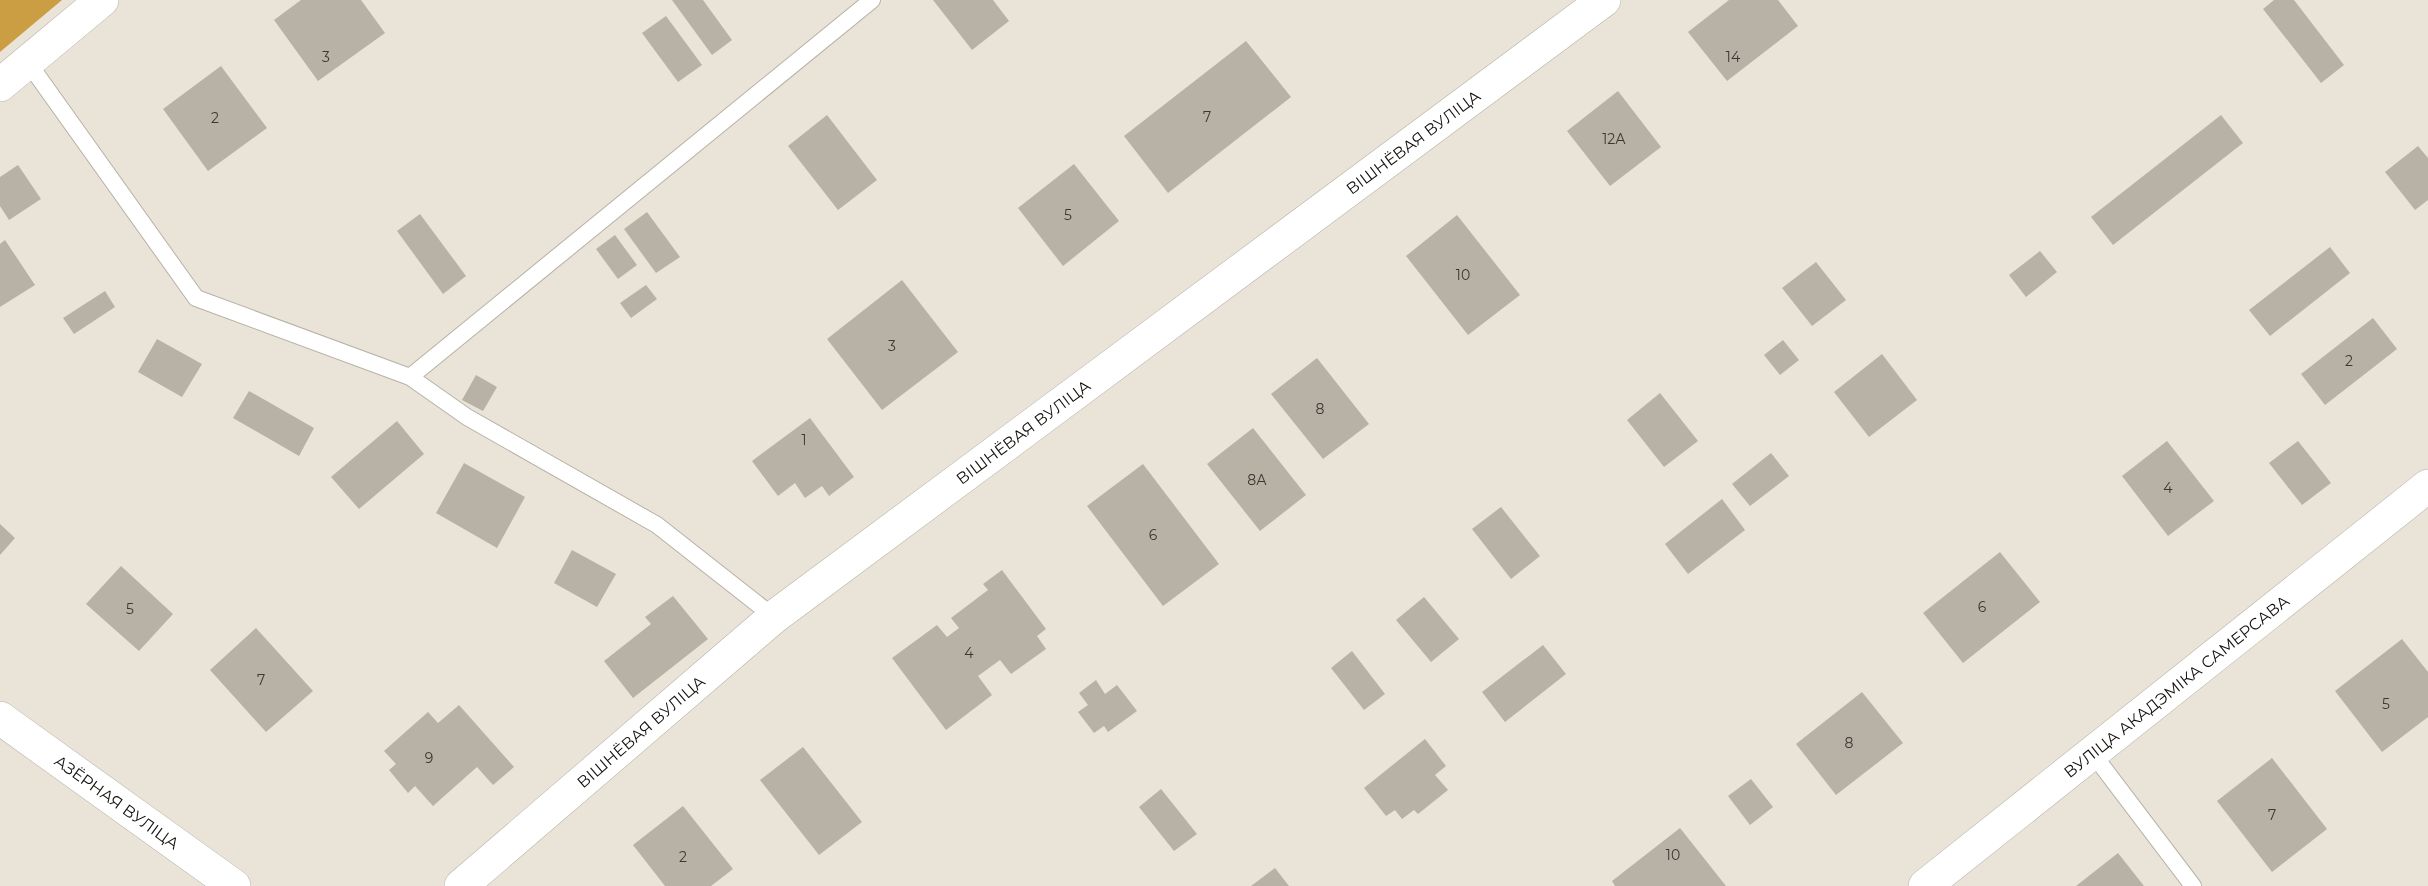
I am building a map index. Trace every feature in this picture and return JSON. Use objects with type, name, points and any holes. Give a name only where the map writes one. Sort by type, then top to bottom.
[{"type":"street","points":[[0,85],[102,0]]},
{"type":"street","name":"ВІШНЁВАЯ ВУЛІЦА","points":[[461,886],[774,617],[1604,0]]},
{"type":"street","name":"ВУЛІЦА АКАДЭМІКА САМЕРСАВА","points":[[1925,886],[2428,486]]},
{"type":"street","name":"АЗЁРНАЯ ВУЛІЦА","points":[[0,718],[234,886]]},
{"type":"lane","points":[[410,377],[872,0]]},
{"type":"lane","points":[[27,61],[196,298],[410,377],[466,417],[657,525],[774,617]]},
{"type":"lane","points":[[2093,754],[2193,886]]},
{"type":"shaded area","points":[[0,0],[62,0],[0,52]]},
{"type":"building","points":[[301,0],[361,0],[385,33],[318,81],[274,20]]},
{"type":"building","points":[[672,0],[703,0],[732,40],[712,55]]},
{"type":"building","points":[[933,0],[993,0],[1009,21],[972,50]]},
{"type":"building","points":[[1729,0],[1778,0],[1798,26],[1727,81],[1688,32]]},
{"type":"building","points":[[2274,0],[2294,0],[2344,65],[2321,83],[2263,9]]},
{"type":"building","points":[[666,16],[702,65],[678,82],[642,33]]},
{"type":"building","points":[[1246,41],[1291,97],[1168,193],[1124,136]]},
{"type":"building","points":[[221,66],[267,128],[208,171],[163,109]]},
{"type":"building","points":[[1618,91],[1661,147],[1610,186],[1567,131]]},
{"type":"building","points":[[827,115],[877,180],[838,210],[788,146]]},
{"type":"building","points":[[2221,115],[2243,143],[2113,245],[2091,217]]},
{"type":"building","points":[[2418,146],[2428,158],[2428,200],[2415,210],[2385,172]]},
{"type":"building","points":[[1074,164],[1119,221],[1063,266],[1018,208]]},
{"type":"building","points":[[18,165],[41,199],[9,220],[0,206],[0,177]]},
{"type":"building","points":[[647,212],[680,257],[656,273],[624,229]]},
{"type":"building","points":[[420,214],[466,276],[443,294],[397,231]]},
{"type":"building","points":[[1457,215],[1520,295],[1468,335],[1406,256]]},
{"type":"building","points":[[615,235],[637,265],[618,279],[596,249]]},
{"type":"building","points":[[5,240],[35,285],[0,307],[0,244]]},
{"type":"building","points":[[2330,247],[2350,273],[2270,336],[2249,310]]},
{"type":"building","points":[[2040,251],[2057,272],[2026,297],[2009,275]]},
{"type":"building","points":[[1816,262],[1846,300],[1812,326],[1782,288]]},
{"type":"building","points":[[902,280],[958,352],[882,410],[827,339]]},
{"type":"building","points":[[646,285],[657,299],[631,318],[620,303]]},
{"type":"building","points":[[105,291],[115,307],[74,334],[63,318]]},
{"type":"building","points":[[2373,318],[2397,349],[2325,405],[2301,374]]},
{"type":"building","points":[[157,339],[202,364],[182,397],[138,372]]},
{"type":"building","points":[[1783,340],[1799,360],[1780,375],[1764,355]]},
{"type":"building","points":[[1882,354],[1917,400],[1869,437],[1834,392]]},
{"type":"building","points":[[1317,358],[1369,424],[1323,459],[1271,394]]},
{"type":"building","points":[[476,375],[497,387],[483,411],[462,400]]},
{"type":"building","points":[[249,391],[314,428],[299,456],[233,418]]},
{"type":"building","points":[[1660,393],[1698,441],[1664,467],[1627,420]]},
{"type":"building","points":[[810,418],[854,477],[829,496],[822,486],[805,498],[795,483],[778,496],[752,461]]},
{"type":"building","points":[[397,421],[424,454],[359,509],[331,477]]},
{"type":"building","points":[[1253,428],[1306,495],[1260,531],[1207,464]]},
{"type":"building","points":[[2167,441],[2214,501],[2168,536],[2122,476]]},
{"type":"building","points":[[2298,441],[2331,483],[2302,505],[2269,463]]},
{"type":"building","points":[[1771,453],[1789,476],[1750,506],[1732,484]]},
{"type":"building","points":[[464,463],[525,497],[497,548],[436,513]]},
{"type":"building","points":[[1143,464],[1219,564],[1163,606],[1087,506]]},
{"type":"building","points":[[1722,499],[1745,530],[1688,574],[1665,544]]},
{"type":"building","points":[[1501,507],[1540,556],[1511,579],[1472,529]]},
{"type":"building","points":[[0,524],[15,538],[0,555]]},
{"type":"building","points":[[572,550],[616,574],[597,607],[554,583]]},
{"type":"building","points":[[2000,552],[2040,602],[1963,663],[1923,613]]},
{"type":"building","points":[[121,566],[173,614],[139,651],[86,604]]},
{"type":"building","points":[[1002,570],[1046,629],[1037,636],[1046,649],[1011,674],[1000,660],[978,676],[992,695],[946,730],[892,658],[937,625],[947,637],[959,628],[951,618],[988,590],[983,584]]},
{"type":"building","points":[[673,596],[708,639],[633,698],[604,661],[651,624],[645,617]]},
{"type":"building","points":[[1424,597],[1459,639],[1431,662],[1396,620]]},
{"type":"building","points":[[256,628],[313,691],[266,732],[210,670]]},
{"type":"building","points":[[2402,639],[2428,672],[2428,717],[2382,752],[2335,691]]},
{"type":"building","points":[[1543,645],[1566,674],[1505,722],[1482,692]]},
{"type":"building","points":[[1352,651],[1385,694],[1364,710],[1331,668]]},
{"type":"building","points":[[1096,680],[1105,694],[1117,685],[1137,711],[1108,732],[1104,726],[1094,733],[1078,712],[1088,705],[1079,693]]},
{"type":"building","points":[[1862,692],[1903,743],[1836,795],[1796,744]]},
{"type":"building","points":[[459,705],[514,767],[493,785],[477,767],[433,806],[415,786],[408,793],[389,770],[396,764],[384,751],[428,712],[438,723]]},
{"type":"building","points":[[1425,739],[1446,766],[1435,775],[1448,790],[1418,814],[1414,810],[1402,819],[1395,810],[1386,816],[1364,788]]},
{"type":"building","points":[[803,747],[862,822],[819,855],[760,780]]},
{"type":"building","points":[[2272,758],[2327,829],[2272,872],[2217,801]]},
{"type":"building","points":[[1751,779],[1773,807],[1750,825],[1728,796]]},
{"type":"building","points":[[1161,789],[1197,834],[1174,851],[1139,807]]},
{"type":"building","points":[[683,806],[733,869],[711,886],[665,886],[633,845]]},
{"type":"building","points":[[1680,828],[1726,886],[1615,886],[1612,881]]},
{"type":"building","points":[[2118,853],[2144,886],[2076,886]]},
{"type":"building","points":[[1275,868],[1289,886],[1251,886]]}]
